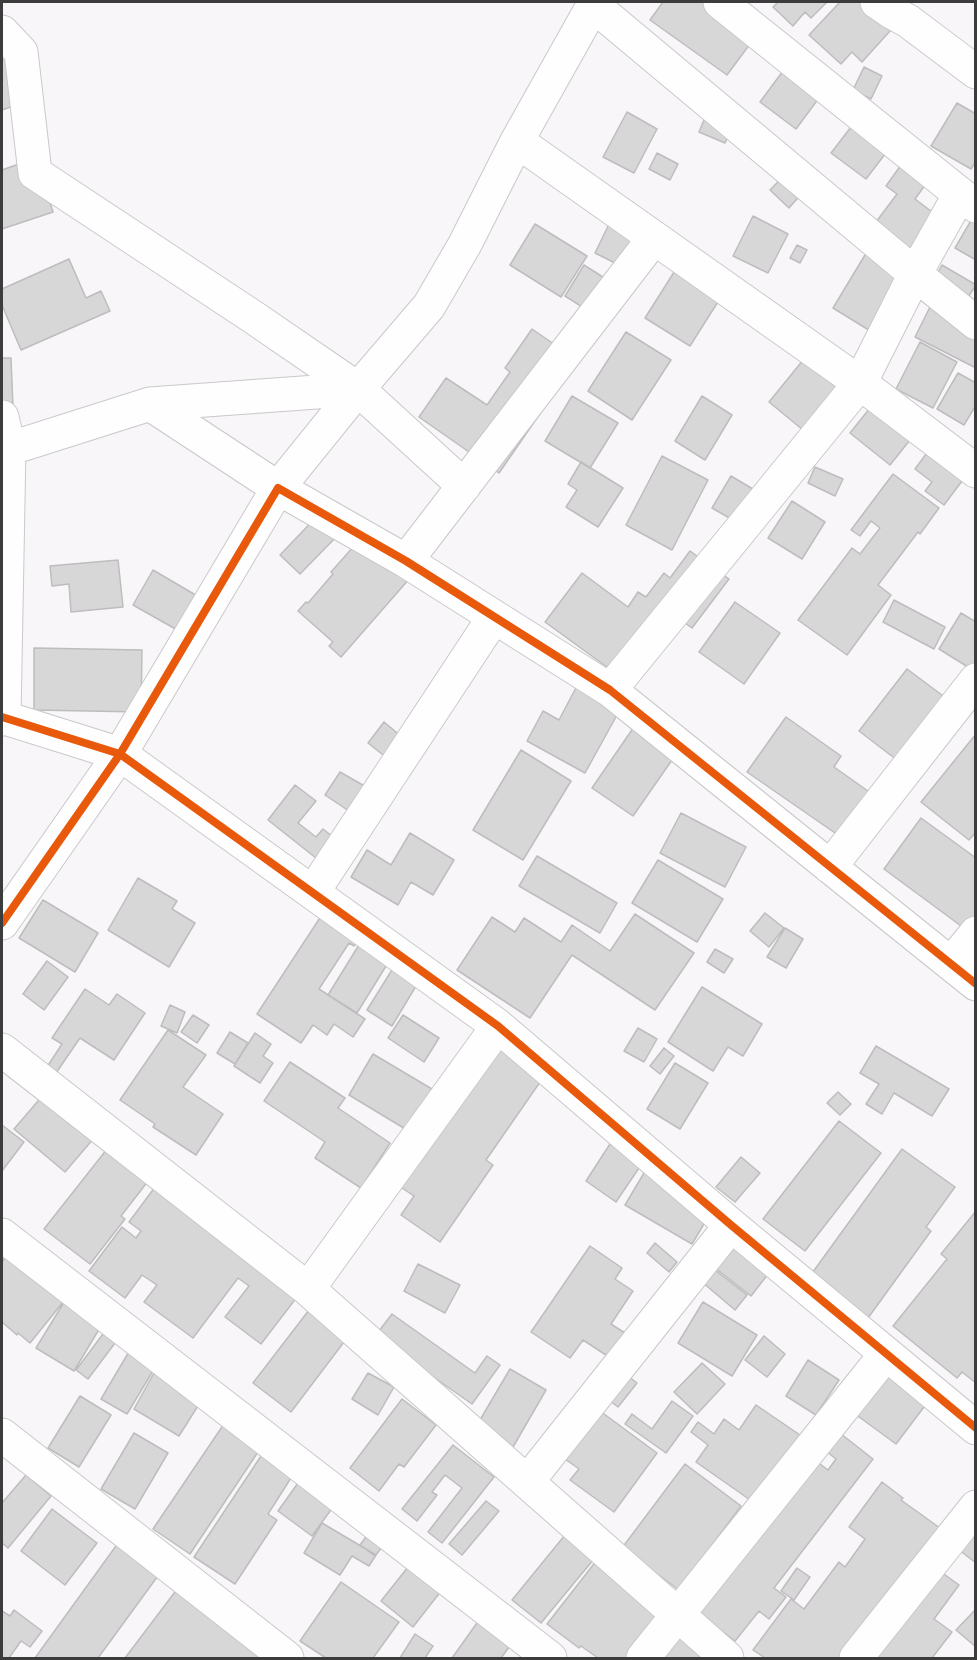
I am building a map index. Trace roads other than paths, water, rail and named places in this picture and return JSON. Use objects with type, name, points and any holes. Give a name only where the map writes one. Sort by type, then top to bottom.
[{"type":"street","points":[[610,690],[860,384],[915,274],[968,200],[720,2]]},
{"type":"street","points":[[877,2],[908,21],[975,72]]},
{"type":"street","points":[[2,923],[120,754],[278,488],[429,306],[465,244],[517,141],[594,3],[975,323]]},
{"type":"street","points":[[2,32],[21,52],[35,173],[254,317],[358,389],[464,486]]},
{"type":"street","points":[[517,141],[860,384],[975,471]]},
{"type":"street","points":[[406,561],[654,238]]},
{"type":"street","points":[[5,450],[150,404],[358,389]]},
{"type":"street","points":[[150,404],[278,488],[406,561],[610,690],[963,974],[975,933]]},
{"type":"street","points":[[2,417],[5,450],[2,718],[120,754],[498,1026],[730,1225],[975,1428]]},
{"type":"street","points":[[313,892],[494,617]]},
{"type":"street","points":[[830,867],[975,680]]},
{"type":"street","points":[[308,1289],[498,1026]]},
{"type":"street","points":[[2,1050],[308,1289],[727,1659]]},
{"type":"street","points":[[527,1482],[730,1225]]},
{"type":"street","points":[[2,1235],[550,1659]]},
{"type":"street","points":[[643,1659],[886,1354]]},
{"type":"street","points":[[2,1435],[287,1659]]},
{"type":"street","points":[[856,1659],[975,1507]]}]
